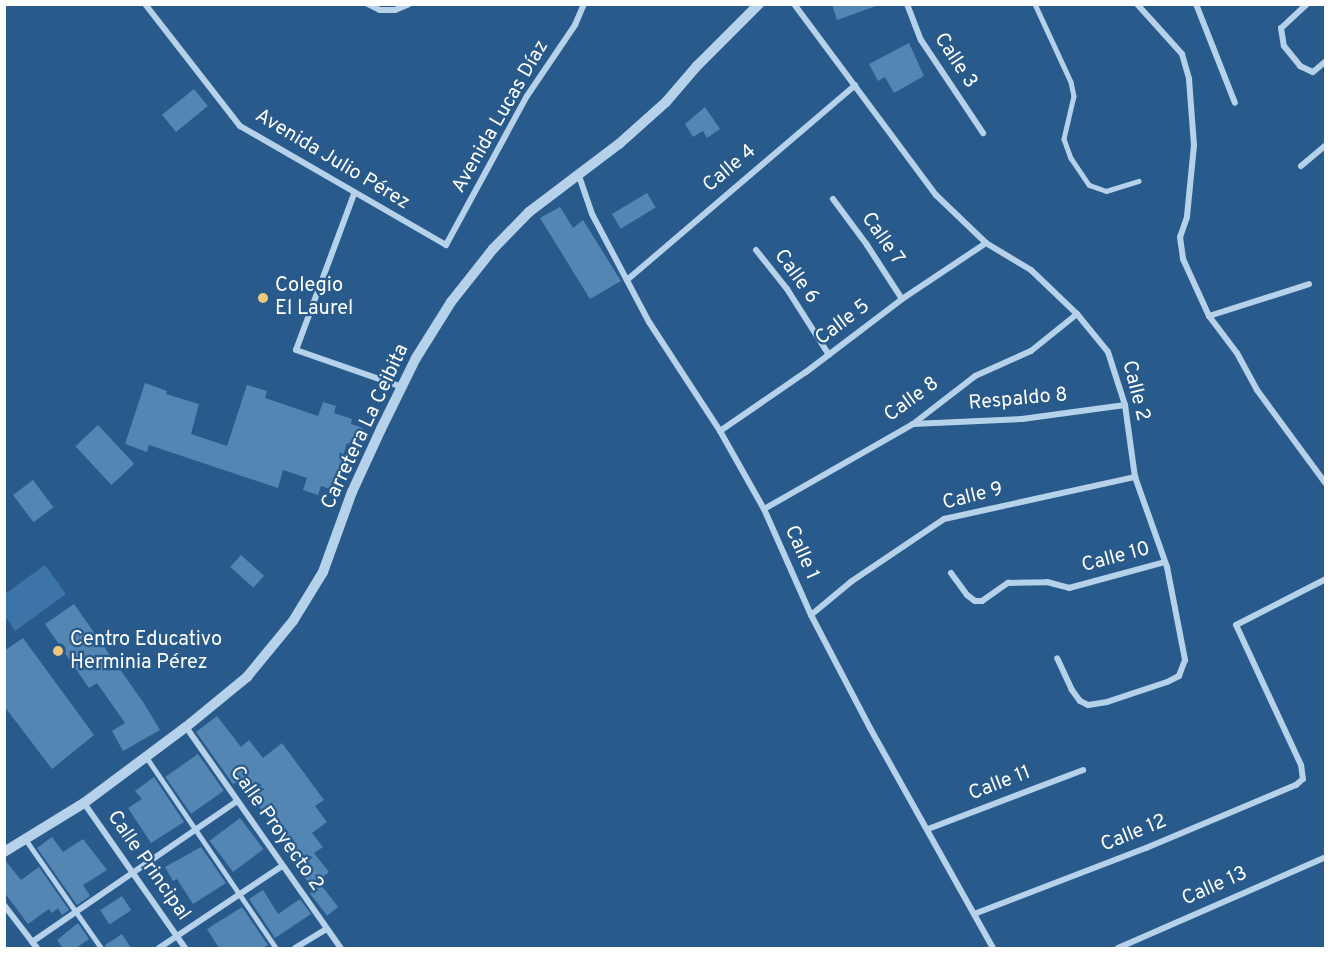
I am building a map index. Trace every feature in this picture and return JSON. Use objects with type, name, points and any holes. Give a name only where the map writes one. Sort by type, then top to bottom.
[{"type":"street","name":"Avenida Julio Pérez","points":[[145,4],[240,126],[354,194],[446,245]]},
{"type":"street","points":[[368,4],[380,10],[395,10],[408,5]]},
{"type":"street","name":"Avenida Lucas Díaz","points":[[446,245],[527,96],[575,25],[584,4]]},
{"type":"street","name":"Carretera La Ceibita","points":[[7,847],[25,839],[84,803],[186,727],[247,677],[293,621],[323,572],[352,492],[402,387],[445,312],[476,269],[530,212],[578,173],[619,144],[666,102],[697,66],[759,4]]},
{"type":"street","name":"Calle 2","points":[[794,4],[936,195],[986,243],[1031,270],[1077,314],[1108,352],[1125,405],[1135,477],[1165,562],[1185,660],[1179,676],[1138,693],[1088,705],[1080,701],[1072,690],[1057,658]]},
{"type":"street","name":"Calle 3","points":[[907,4],[921,40],[983,133]]},
{"type":"street","points":[[1137,4],[1182,54],[1189,79],[1194,145],[1187,217],[1180,237],[1183,259],[1209,316],[1237,353],[1263,399],[1326,484]]},
{"type":"street","points":[[1196,4],[1235,103]]},
{"type":"street","points":[[1307,4],[1281,28],[1284,46],[1300,66],[1313,72],[1326,61]]},
{"type":"street","name":"Calle 4","points":[[627,280],[855,85]]},
{"type":"street","points":[[1301,166],[1326,145]]},
{"type":"street","name":"Calle 1","points":[[578,173],[592,214],[649,322],[720,431],[764,509],[811,615],[993,948]]},
{"type":"street","points":[[354,194],[296,350],[402,387]]},
{"type":"street","name":"Calle 7","points":[[833,199],[867,245],[902,299]]},
{"type":"street","name":"Calle 5","points":[[720,431],[829,355],[902,299],[986,243]]},
{"type":"street","name":"Calle 6","points":[[756,250],[787,289],[829,355]]},
{"type":"street","points":[[1209,316],[1309,284]]},
{"type":"street","name":"Calle 8","points":[[764,509],[913,424],[975,376],[1031,351],[1077,314]]},
{"type":"street","name":"Respaldo 8","points":[[913,424],[1022,419],[1125,405]]},
{"type":"street","name":"Calle 9","points":[[811,615],[852,582],[944,519],[1135,477]]},
{"type":"street","name":"Calle 10","points":[[951,573],[967,595],[975,601],[982,601],[1008,583],[1047,582],[1069,588],[1165,562]]},
{"type":"street","name":"Calle 12","points":[[974,914],[1146,848],[1296,785],[1304,779],[1301,765],[1236,624],[1326,579]]},
{"type":"street","name":"Calle Proyecto 2","points":[[186,727],[236,802],[341,948]]},
{"type":"street","points":[[146,757],[276,948]]},
{"type":"street","name":"Calle 11","points":[[927,829],[1083,771]]},
{"type":"street","points":[[32,942],[236,802]]},
{"type":"street","name":"Calle Principal","points":[[84,803],[185,948]]},
{"type":"street","points":[[25,839],[101,948]]},
{"type":"street","name":"Calle 13","points":[[1118,948],[1326,856]]},
{"type":"street","points":[[159,948],[282,866]]},
{"type":"street","points":[[4,905],[37,948]]},
{"type":"street","points":[[295,948],[327,929]]},
{"type":"lane","points":[[1035,4],[1071,82],[1074,96],[1064,139],[1071,158],[1089,185],[1106,191],[1138,182]]},
{"type":"shaded area","points":[[45,565],[66,594],[15,631],[5,616],[5,594]]},
{"type":"building","points":[[832,4],[875,4],[876,6],[837,20]]},
{"type":"building","points":[[909,43],[924,76],[894,93],[885,77],[878,81],[869,64]]},
{"type":"building","points":[[194,89],[208,106],[176,132],[162,115]]},
{"type":"building","points":[[705,107],[720,129],[707,138],[703,131],[693,137],[685,124]]},
{"type":"building","points":[[647,193],[656,208],[621,229],[612,214]]},
{"type":"building","points":[[560,207],[573,228],[583,220],[621,281],[590,299],[540,218]]},
{"type":"building","points":[[145,383],[167,391],[166,394],[199,404],[191,434],[227,446],[247,385],[267,391],[265,398],[318,416],[323,402],[336,406],[334,413],[352,419],[351,424],[363,428],[357,446],[347,443],[332,490],[321,486],[318,495],[303,490],[307,478],[283,470],[278,488],[149,445],[147,452],[125,444]]},
{"type":"building","points":[[98,425],[134,464],[111,485],[75,446]]},
{"type":"building","points":[[33,480],[53,507],[33,522],[13,495]]},
{"type":"building","points":[[241,555],[264,576],[253,588],[230,567]]},
{"type":"building","points":[[74,604],[160,730],[123,751],[112,731],[125,723],[97,683],[89,688],[45,624]]},
{"type":"building","points":[[23,638],[94,735],[52,769],[4,706],[4,651]]},
{"type":"building","points":[[217,716],[241,747],[249,740],[263,758],[282,743],[324,800],[315,806],[327,822],[312,833],[323,847],[314,853],[329,872],[311,886],[291,859],[298,854],[256,803],[253,805],[236,782],[233,784],[196,732]]},
{"type":"building","points":[[198,754],[224,791],[191,814],[165,777]]},
{"type":"building","points":[[154,777],[184,822],[151,843],[128,808],[142,799],[135,791]]},
{"type":"building","points":[[240,818],[263,849],[233,872],[210,841]]},
{"type":"building","points":[[52,837],[63,852],[83,839],[107,870],[83,885],[90,896],[77,905],[37,848]]},
{"type":"building","points":[[201,847],[226,883],[193,904],[177,879],[173,881],[165,867]]},
{"type":"building","points":[[4,859],[21,880],[39,867],[69,910],[62,915],[58,908],[52,913],[49,909],[28,924],[4,892]]},
{"type":"building","points":[[321,885],[338,907],[327,916],[310,894]]},
{"type":"building","points":[[263,890],[278,914],[300,899],[311,914],[275,938],[249,899]]},
{"type":"building","points":[[122,896],[131,910],[109,924],[100,910]]},
{"type":"building","points":[[242,907],[268,945],[263,948],[219,948],[207,929]]},
{"type":"building","points":[[78,923],[89,939],[76,948],[63,948],[57,940]]},
{"type":"building","points":[[122,934],[131,948],[106,948],[105,945]]},
{"type":"place","name":"Colegio El Laurel","points":[[263,298]]},
{"type":"place","name":"Centro Educativo Herminia Pérez","points":[[58,651]]}]
